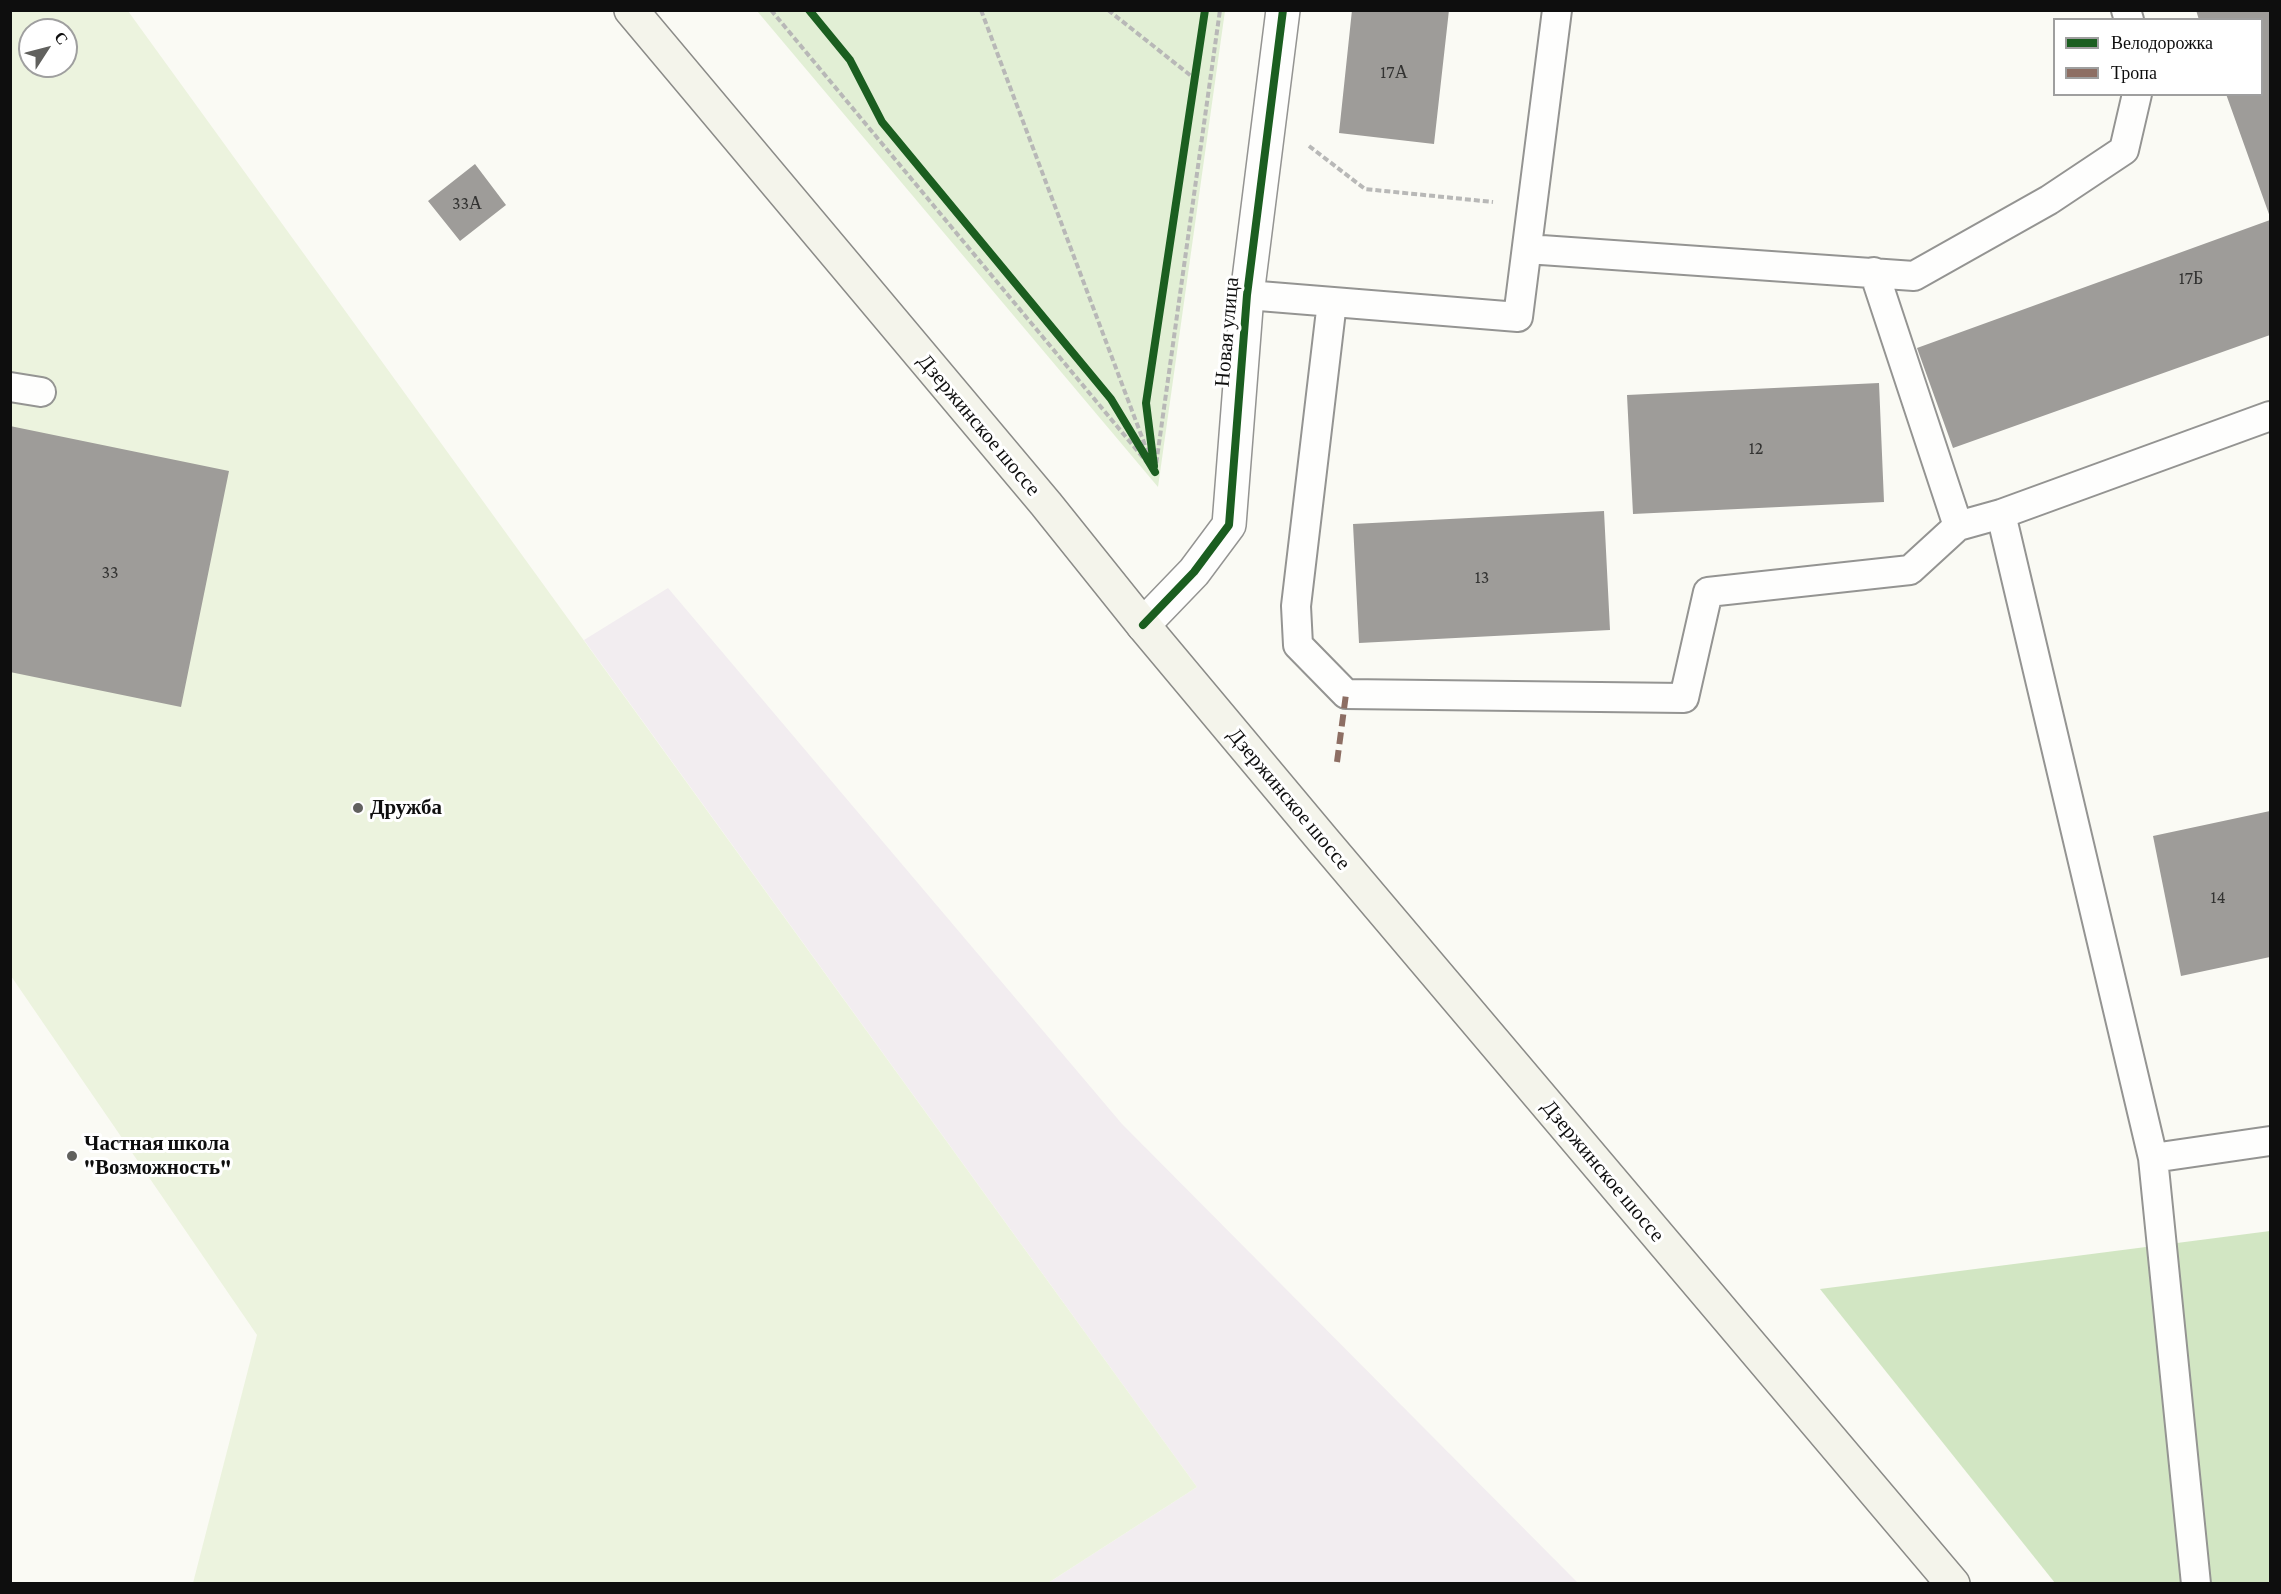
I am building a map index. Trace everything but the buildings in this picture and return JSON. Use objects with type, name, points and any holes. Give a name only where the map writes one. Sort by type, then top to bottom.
[{"type":"main road","name":"Дзержинское шоссе","points":[[631,10],[1046,504],[1143,625],[1953,1584]]},
{"type":"street","name":"Новая улица","points":[[1143,625],[1194,572],[1229,525],[1247,296],[1283,10]]},
{"type":"lane","points":[[1247,296],[1518,317],[1557,10]]},
{"type":"lane","points":[[1527,249],[1914,276],[2049,200],[2124,150],[2137,96]]},
{"type":"lane","points":[[1874,272],[1958,526]]},
{"type":"lane","points":[[1332,302],[1296,606],[1298,645],[1346,694],[1684,699],[1708,592],[1910,570],[1958,526],[2001,514],[2271,416]]},
{"type":"lane","points":[[10,387],[41,392]]},
{"type":"lane","points":[[2001,514],[2153,1158],[2196,1584]]},
{"type":"lane","points":[[2153,1158],[2271,1140]]},
{"type":"path","points":[[771,10],[1155,472]]},
{"type":"path","points":[[981,10],[1155,472]]},
{"type":"path","points":[[1108,10],[1195,79]]},
{"type":"path","points":[[1155,472],[1220,10]]},
{"type":"path","points":[[1194,90],[1197,68]]},
{"type":"path","points":[[1301,140],[1365,189],[1532,206]]},
{"type":"path","points":[[1122,417],[1155,472]]},
{"type":"path","points":[[1149,426],[1155,472]]},
{"type":"shaded area","points":[[668,588],[1122,1124],[1578,1583],[1048,1583],[1197,1487],[584,640]]},
{"type":"green space","name":"Дружба","points":[[10,11],[128,11],[1197,1487],[1048,1583],[193,1583],[257,1335],[11,976]]},
{"type":"green space","points":[[757,11],[1225,11],[1158,487]]},
{"type":"green space","points":[[2270,1231],[2270,1583],[2055,1583],[1820,1289]]},
{"type":"marked path","points":[[1337,762],[1346,694]]},
{"type":"cycle path","points":[[809,10],[850,60],[882,122],[1111,399],[1155,472]]},
{"type":"cycle path","points":[[1154,466],[1146,403],[1205,10]]},
{"type":"cycle path","points":[[1143,625],[1194,572],[1229,525],[1247,295],[1283,10]]},
{"type":"place","name":"Дружба","points":[[358,808]]},
{"type":"place","name":"Частная школа \"Возможность\"","points":[[72,1156]]}]
